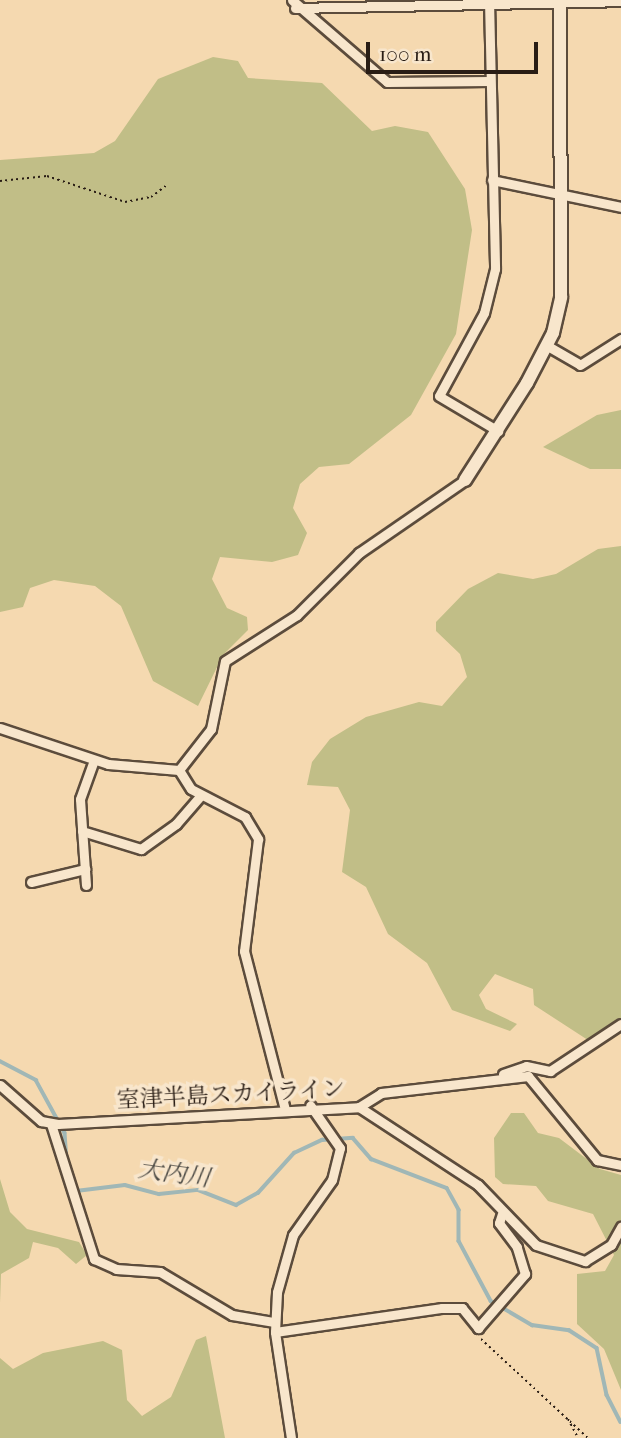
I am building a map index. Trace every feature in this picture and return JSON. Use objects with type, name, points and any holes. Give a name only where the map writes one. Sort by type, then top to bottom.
[{"type":"street","points":[[179,770],[211,729],[225,662],[296,615],[359,553],[465,480],[498,431],[547,345],[561,297],[563,195],[560,1]]},
{"type":"street","points":[[294,4],[621,1]]},
{"type":"street","points":[[489,2],[495,270],[487,302],[439,396],[498,431]]},
{"type":"street","points":[[294,4],[387,82],[490,81]]},
{"type":"street","points":[[492,180],[621,207]]},
{"type":"street","points":[[547,345],[580,365],[621,339]]},
{"type":"street","points":[[0,728],[94,760],[179,770],[201,795],[245,817],[258,839],[244,951],[285,1109]]},
{"type":"street","points":[[86,885],[80,799],[94,760]]},
{"type":"street","points":[[82,831],[141,849],[176,824],[201,795]]},
{"type":"street","points":[[30,882],[85,869]]},
{"type":"street","points":[[359,1107],[381,1093],[502,1075],[526,1066],[550,1071],[621,1024]]},
{"type":"street","points":[[502,1075],[533,1079],[597,1160],[621,1165]]},
{"type":"street","points":[[0,1085],[51,1124],[94,1259],[116,1269],[160,1272],[232,1315],[274,1327],[462,1308],[478,1328],[525,1274],[517,1247],[499,1223],[502,1214]]},
{"type":"street","points":[[291,1438],[274,1327],[293,1235],[338,1167],[334,1132],[310,1105]]},
{"type":"street","name":"室津半島スカイライン","points":[[51,1124],[285,1109],[310,1105],[359,1107],[478,1185],[502,1214],[536,1245],[584,1261],[611,1245],[621,1227]]},
{"type":"path","points":[[0,181],[47,176],[125,202],[151,197],[168,184]]},
{"type":"path","points":[[478,1328],[492,1356],[568,1418],[588,1438]]},
{"type":"path","points":[[568,1418],[578,1438]]},
{"type":"shaded area","points":[[213,57],[238,61],[248,78],[322,83],[372,131],[395,126],[428,132],[465,189],[472,230],[456,334],[411,415],[349,464],[319,467],[300,484],[293,508],[307,533],[298,555],[272,562],[220,557],[212,579],[227,608],[247,617],[248,630],[223,655],[198,706],[153,681],[121,606],[95,586],[54,580],[30,588],[23,607],[0,612],[0,160],[94,153],[115,141],[158,79]]},
{"type":"shaded area","points":[[621,410],[621,469],[590,469],[543,447],[597,415]]},
{"type":"shaded area","points":[[621,546],[621,1031],[594,1044],[534,1005],[533,989],[495,974],[479,995],[486,1009],[517,1024],[510,1031],[452,1010],[427,963],[388,934],[366,887],[342,872],[350,810],[338,787],[307,785],[312,762],[330,739],[366,717],[419,702],[442,706],[467,677],[460,654],[436,631],[436,622],[468,589],[498,573],[533,579],[556,574],[598,549]]},
{"type":"shaded area","points":[[511,1113],[524,1113],[538,1133],[559,1138],[600,1169],[621,1175],[621,1390],[604,1349],[577,1324],[577,1274],[605,1271],[614,1255],[593,1214],[548,1201],[536,1186],[503,1184],[495,1177],[494,1138]]},
{"type":"shaded area","points":[[0,1179],[10,1212],[27,1229],[79,1242],[87,1255],[76,1264],[58,1248],[33,1242],[29,1258],[1,1274],[0,1303]]},
{"type":"shaded area","points":[[206,1336],[225,1438],[0,1438],[0,1358],[13,1369],[43,1353],[103,1341],[122,1350],[127,1400],[142,1416],[171,1397],[196,1340]]},
{"type":"waterway","name":"大内川","points":[[0,1061],[36,1080],[65,1133],[67,1162]]},
{"type":"waterway","name":"大内川","points":[[76,1191],[125,1185],[159,1194],[198,1190],[236,1205],[258,1193],[294,1153],[322,1140],[353,1138],[371,1159],[447,1188],[459,1210],[459,1241],[491,1301],[532,1325],[569,1330],[597,1348],[607,1395],[621,1422]]}]
